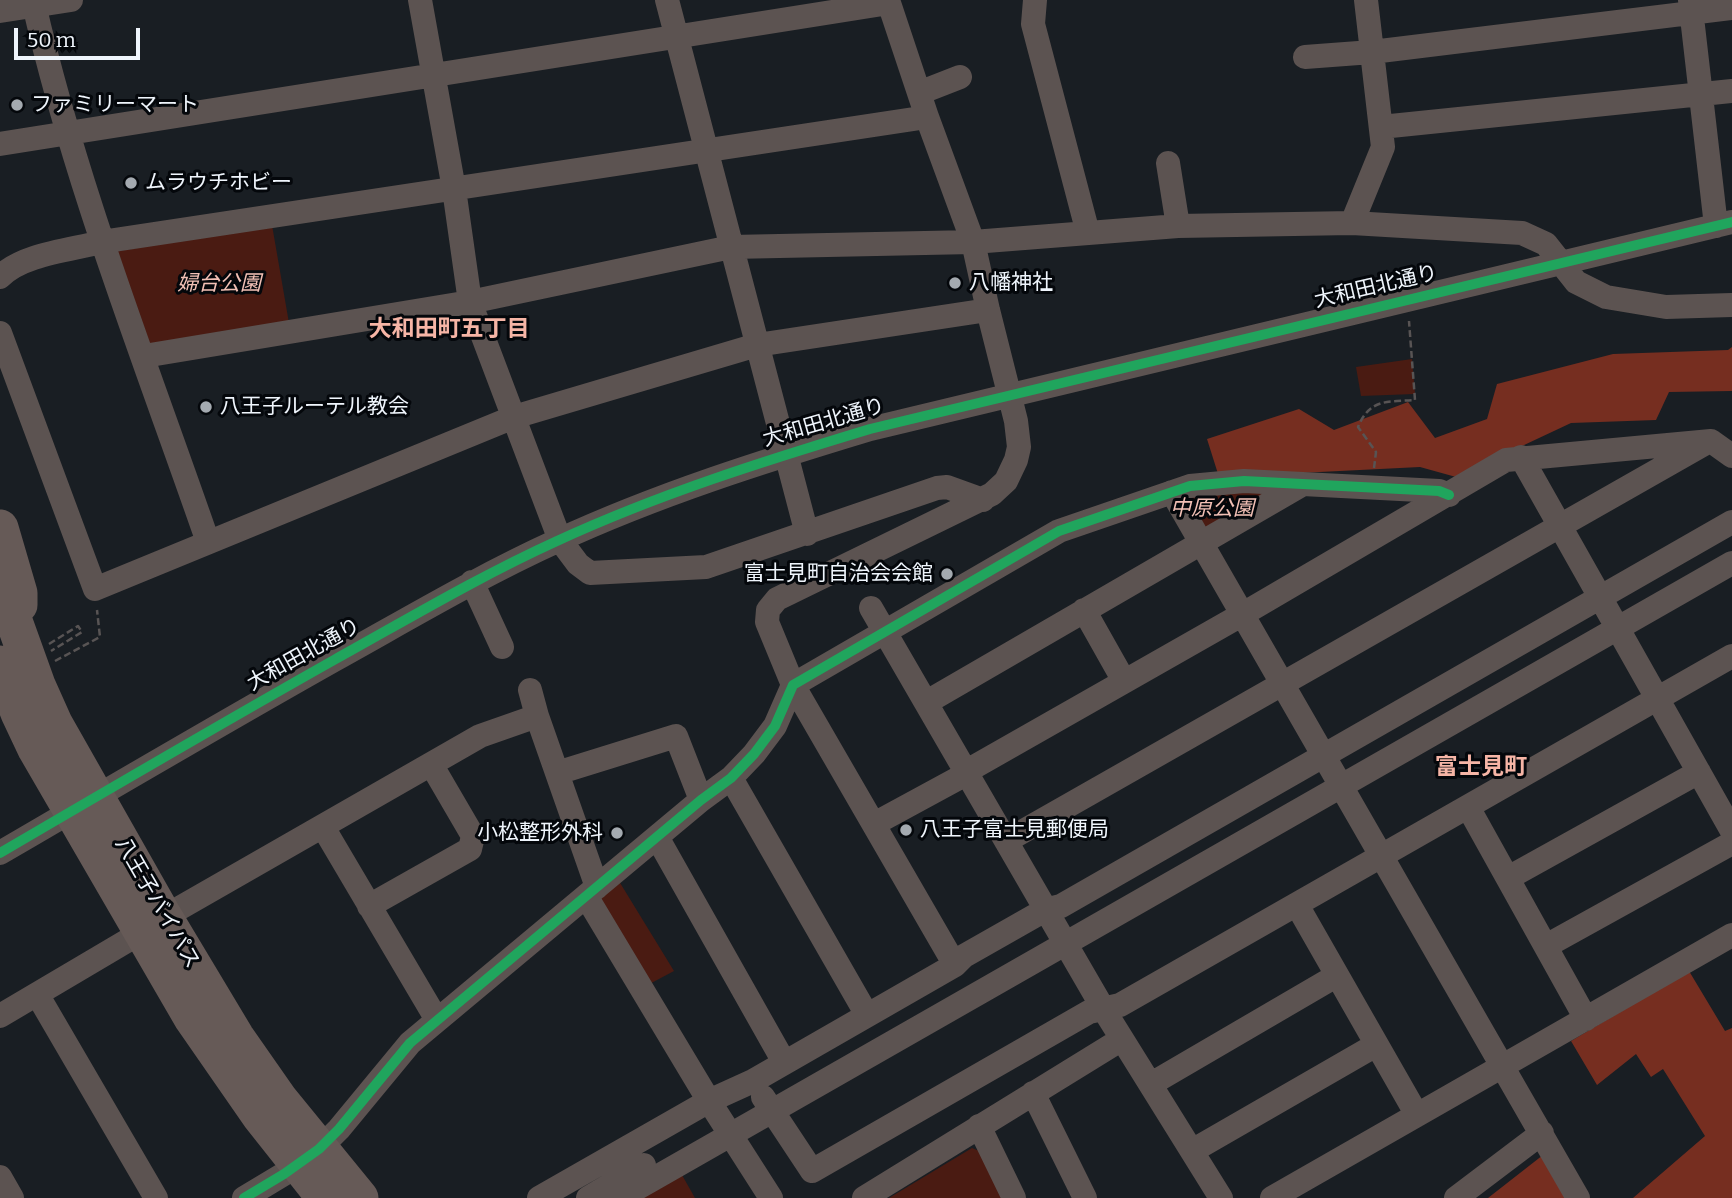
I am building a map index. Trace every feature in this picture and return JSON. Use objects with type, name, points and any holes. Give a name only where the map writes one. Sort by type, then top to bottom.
[{"type":"highway","points":[[0,528],[19,593],[22,648]]},
{"type":"highway","name":"八王子バイパス","points":[[0,582],[22,648],[84,804],[153,924],[214,1052],[308,1157],[360,1198]]},
{"type":"highway","name":"八王子バイパス","points":[[22,648],[9,698],[36,749],[84,804]]},
{"type":"highway","name":"八王子バイパス","points":[[308,1157],[325,1198]]},
{"type":"street","points":[[0,11],[34,3],[71,0]]},
{"type":"street","points":[[420,0],[454,189],[470,302],[560,540],[578,564],[590,573],[706,567],[937,488],[947,487],[984,499]]},
{"type":"street","points":[[667,0],[807,534]]},
{"type":"street","points":[[1035,0],[1033,24],[1088,233]]},
{"type":"street","points":[[1352,223],[1383,147],[1366,0]]},
{"type":"street","points":[[0,144],[888,1],[973,242],[1017,421],[1019,447],[1006,481],[984,499],[904,535],[777,599],[768,610],[767,622],[793,685],[955,965]]},
{"type":"street","points":[[34,3],[102,242],[208,542]]},
{"type":"street","points":[[1690,6],[1701,95],[1724,224]]},
{"type":"street","points":[[1305,57],[1372,52],[1690,6],[1732,8]]},
{"type":"street","points":[[919,93],[960,77]]},
{"type":"street","points":[[1381,127],[1732,91]]},
{"type":"street","points":[[0,276],[9,267],[24,261],[102,242],[927,117]]},
{"type":"street","points":[[1168,163],[1178,226]]},
{"type":"street","points":[[144,356],[470,302],[731,247],[973,242],[1178,226],[1352,223],[1522,233],[1546,244],[1576,282],[1606,297],[1666,307],[1732,306]]},
{"type":"street","name":"大和田北通り","points":[[0,853],[472,582],[560,540],[672,492],[870,429],[1724,224]]},
{"type":"street","points":[[0,333],[95,589],[514,417],[757,345],[988,310]]},
{"type":"street","points":[[1006,841],[1711,441]]},
{"type":"street","points":[[874,824],[1243,614],[1506,460],[1711,441],[1732,456]]},
{"type":"street","points":[[1521,457],[1732,831]]},
{"type":"street","points":[[244,1198],[308,1157],[339,1129],[410,1043],[731,778],[775,726],[793,685],[885,630],[1059,531],[1190,486],[1244,481],[1439,491],[1449,495]]},
{"type":"street","points":[[926,702],[1303,484]]},
{"type":"street","points":[[1172,492],[1578,1198]]},
{"type":"street","points":[[539,1198],[709,1101],[753,1081],[1045,910],[1061,906],[1732,522]]},
{"type":"street","points":[[620,1198],[1732,563]]},
{"type":"street","points":[[472,582],[502,647]]},
{"type":"street","points":[[871,608],[1104,1010],[1221,1198]]},
{"type":"street","points":[[1084,610],[1124,681]]},
{"type":"street","points":[[753,1081],[812,1171],[1089,1012],[1120,1005],[1732,656]]},
{"type":"street","points":[[530,690],[592,892],[709,1101],[771,1198]]},
{"type":"street","points":[[0,1016],[153,924],[480,736],[537,716]]},
{"type":"street","points":[[557,773],[677,736],[702,800]]},
{"type":"street","points":[[369,906],[470,849],[473,836],[431,764]]},
{"type":"street","points":[[1508,878],[1699,772]]},
{"type":"street","points":[[731,778],[867,1015]]},
{"type":"street","points":[[1468,807],[1586,1019]]},
{"type":"street","points":[[323,827],[437,1020]]},
{"type":"street","points":[[657,837],[784,1062]]},
{"type":"street","points":[[1546,946],[1732,843]]},
{"type":"street","points":[[1297,905],[1417,1115]]},
{"type":"street","points":[[1272,1198],[1732,935]]},
{"type":"street","points":[[1151,1084],[1336,976]]},
{"type":"street","points":[[37,994],[156,1198]]},
{"type":"street","points":[[864,1198],[1122,1040]]},
{"type":"street","points":[[1192,1151],[1376,1045]]},
{"type":"street","points":[[1033,1093],[1085,1198]]},
{"type":"street","points":[[979,1126],[1014,1198]]},
{"type":"street","points":[[1456,1198],[1542,1133]]},
{"type":"street","points":[[588,1198],[664,1153],[686,1160]]},
{"type":"street","points":[[0,1178],[12,1198]]},
{"type":"path","points":[[1371,487],[1376,452],[1358,427],[1364,413],[1380,402],[1415,400],[1409,317]]},
{"type":"path","points":[[52,662],[100,636],[95,589]]},
{"type":"path","points":[[22,648],[78,626],[82,632],[51,651]]},
{"type":"green space","name":"婦台公園","points":[[272,225],[289,323],[147,346],[113,252]]},
{"type":"green space","points":[[1412,359],[1415,394],[1361,396],[1356,367]]},
{"type":"green space","name":"中原公園","points":[[1303,484],[1202,543],[1172,492]]},
{"type":"green space","points":[[614,873],[674,971],[642,988],[586,896]]},
{"type":"green space","points":[[972,1148],[984,1153],[1005,1198],[889,1198]]},
{"type":"green space","points":[[682,1175],[695,1198],[642,1198]]},
{"type":"shaded area","points":[[1732,347],[1732,391],[1669,392],[1656,420],[1571,423],[1456,477],[1420,467],[1219,477],[1207,439],[1299,409],[1334,430],[1408,402],[1435,438],[1487,419],[1497,384],[1613,354],[1728,350]]},
{"type":"shaded area","points":[[1689,971],[1725,1031],[1732,1028],[1732,1198],[1633,1198],[1705,1136],[1663,1069],[1651,1077],[1636,1054],[1597,1085],[1571,1041]]},
{"type":"shaded area","points":[[1543,1155],[1573,1198],[1488,1198]]},
{"type":"cycle path","points":[[0,853],[472,583],[557,541],[673,493],[870,429],[1732,222]]},
{"type":"cycle path","points":[[244,1198],[319,1149],[339,1129],[410,1043],[701,800],[731,778],[775,726],[793,685],[1059,531],[1190,486],[1244,481],[1439,491],[1449,495]]},
{"type":"place","name":"ファミリーマート","points":[[17,105]]},
{"type":"place","name":"ムラウチホビー","points":[[131,183]]},
{"type":"place","name":"八幡神社","points":[[955,283]]},
{"type":"place","name":"八王子ルーテル教会","points":[[206,407]]},
{"type":"place","name":"富士見町自治会会館","points":[[947,574]]},
{"type":"place","name":"八王子富士見郵便局","points":[[906,830]]},
{"type":"place","name":"小松整形外科","points":[[617,833]]},
{"type":"district","name":"大和田町五丁目","points":[[449,330]]},
{"type":"district","name":"富士見町","points":[[1481,768]]}]
